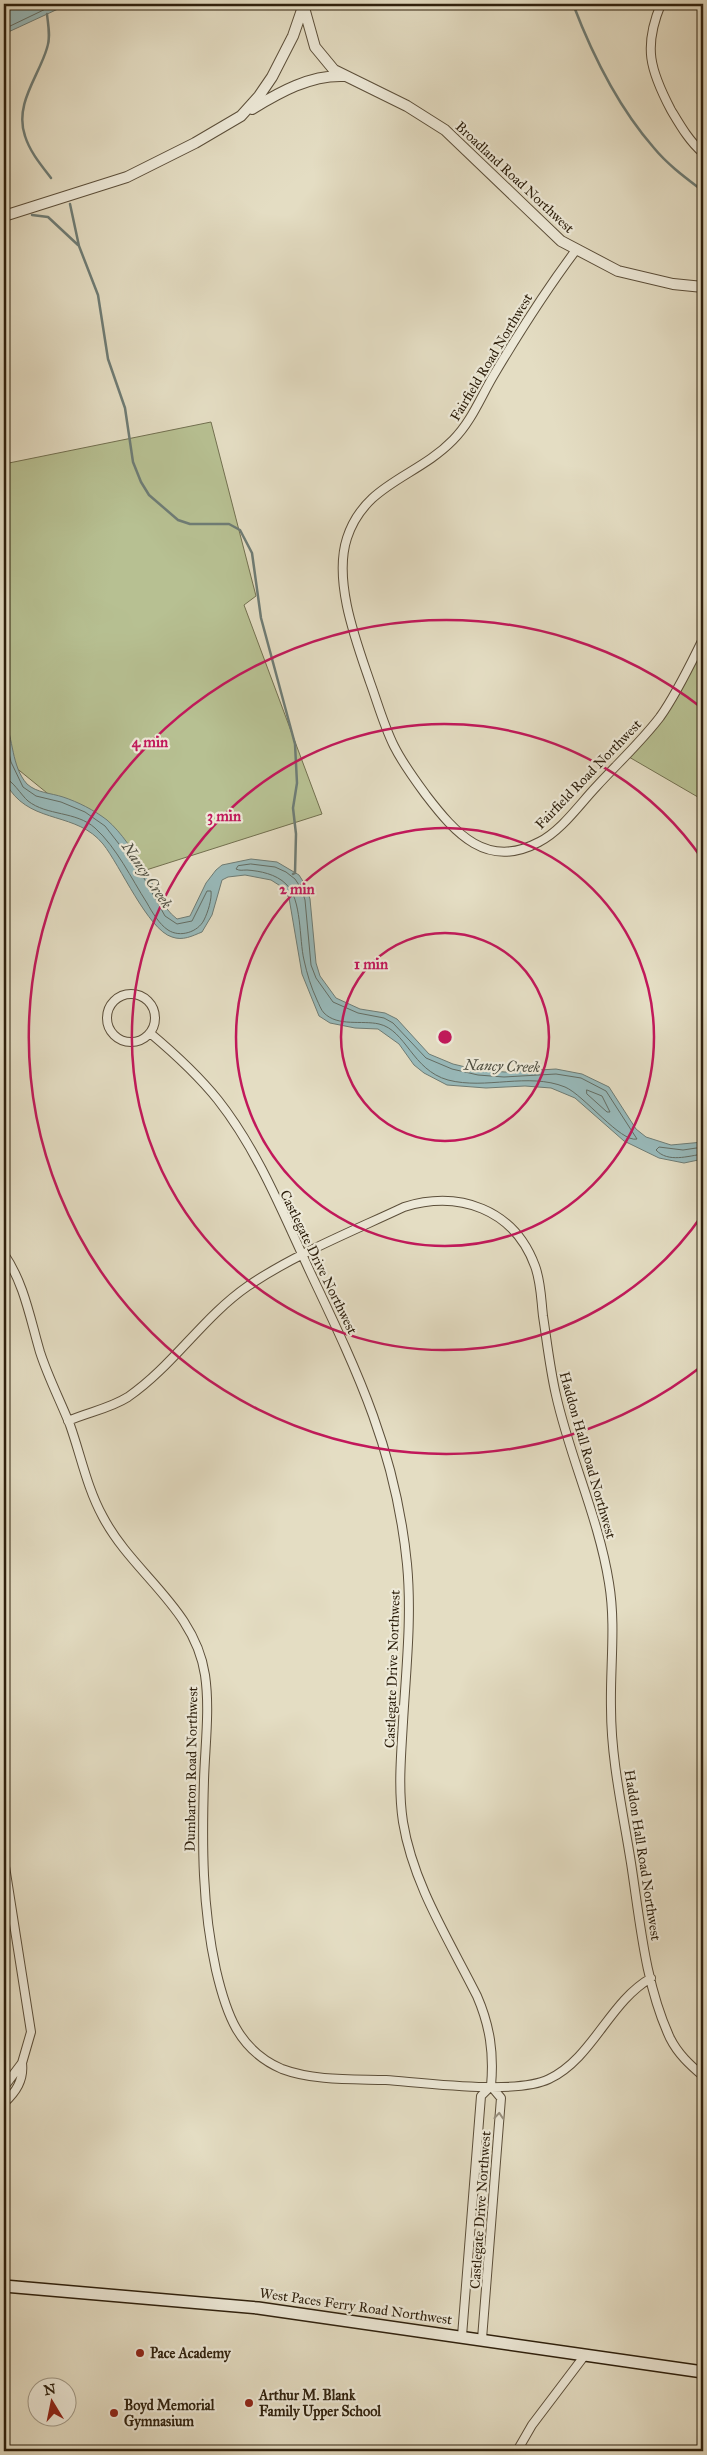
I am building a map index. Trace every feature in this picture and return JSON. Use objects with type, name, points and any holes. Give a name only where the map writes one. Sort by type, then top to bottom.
[{"type":"main road","name":"West Paces Ferry Road Northwest","points":[[4,2286],[258,2308],[703,2372]]},
{"type":"street","points":[[241,116],[259,96],[272,77],[293,36],[303,4]]},
{"type":"street","name":"Broadland Road Northwest","points":[[303,4],[315,47],[325,62],[344,76],[408,106],[445,130],[471,152],[547,229],[576,250],[601,264],[633,275],[703,287]]},
{"type":"street","points":[[661,4],[650,34],[650,58],[653,71],[678,121],[703,153]]},
{"type":"street","name":"Broadland Road Northwest","points":[[4,216],[128,177],[195,143],[270,98],[309,80],[328,76],[344,76]]},
{"type":"street","name":"Fairfield Road Northwest","points":[[576,250],[528,318],[464,427],[438,454],[377,493],[359,513],[352,526],[344,548],[343,585],[362,660],[395,748],[442,817],[454,831],[473,844],[496,851],[510,851],[526,848],[550,835],[640,741],[660,717],[680,685],[703,638]]},
{"type":"street","points":[[126,994],[142,997],[149,1002],[156,1017],[150,1033],[138,1042],[122,1042],[116,1038],[107,1025],[108,1010],[112,1003],[126,994]]},
{"type":"street","name":"Castlegate Drive Northwest","points":[[150,1033],[198,1077],[234,1122],[257,1161],[365,1389],[394,1480],[404,1538],[408,1597],[408,1646],[400,1772],[403,1823],[410,1855],[422,1886],[485,2014],[492,2048],[491,2086],[501,2098],[482,2339]]},
{"type":"street","name":"Haddon Hall Road Northwest","points":[[68,1421],[105,1409],[129,1396],[234,1296],[263,1276],[404,1206],[422,1201],[441,1199],[470,1203],[494,1215],[515,1232],[530,1255],[539,1280],[548,1353],[556,1395],[602,1550],[609,1582],[613,1622],[610,1708],[613,1749],[651,1978],[671,2040],[685,2059],[703,2076]]},
{"type":"street","name":"Dumbarton Road Northwest","points":[[4,1254],[24,1293],[46,1370],[68,1421],[90,1487],[105,1521],[128,1554],[180,1613],[192,1634],[201,1658],[206,1694],[202,1841],[204,1896],[209,1939],[222,1999],[234,2028],[247,2045],[262,2057],[280,2068],[299,2074],[491,2086]]},
{"type":"street","points":[[4,1860],[31,2032],[22,2063],[23,2075],[4,2103]]},
{"type":"street","points":[[491,2086],[533,2085],[562,2072],[629,1993],[651,1978]]},
{"type":"street","points":[[4,2086],[22,2063]]},
{"type":"street","name":"Castlegate Drive Northwest","points":[[462,2336],[481,2096],[491,2086]]},
{"type":"street","points":[[517,2451],[532,2425],[586,2355]]},
{"type":"green space","points":[[211,422],[256,596],[244,605],[322,814],[143,871],[4,758],[4,464]]},
{"type":"green space","points":[[703,639],[703,800],[629,757],[677,696]]},
{"type":"water","points":[[4,4],[62,4],[58,9],[4,34]]},
{"type":"water","name":"Nancy Creek","points":[[4,719],[10,735],[15,761],[27,784],[40,791],[80,804],[107,820],[127,843],[162,902],[177,919],[190,916],[206,883],[222,865],[251,859],[277,862],[299,875],[306,886],[310,899],[316,963],[320,976],[336,998],[360,1009],[385,1013],[397,1019],[429,1054],[453,1064],[478,1070],[505,1072],[556,1069],[582,1074],[609,1087],[636,1129],[646,1137],[671,1145],[703,1142],[703,1159],[684,1163],[659,1158],[624,1141],[575,1098],[551,1088],[525,1086],[486,1088],[447,1085],[424,1073],[414,1065],[399,1044],[378,1029],[355,1028],[330,1023],[319,1016],[302,974],[289,898],[282,887],[271,880],[245,875],[228,877],[222,880],[212,915],[202,932],[187,938],[180,938],[172,937],[163,932],[144,910],[110,854],[93,834],[81,827],[31,808],[20,801],[10,790],[4,766]]},
{"type":"waterway","points":[[573,4],[598,61],[629,116],[659,154],[703,191]]},
{"type":"waterway","points":[[47,14],[49,40],[25,101],[22,124],[30,147],[51,178]]},
{"type":"waterway","points":[[70,204],[79,246],[98,295],[108,359],[125,408],[133,462],[141,482],[149,495],[178,520],[190,524],[229,524],[240,530],[252,553],[261,618],[295,744],[297,783],[293,808],[296,834],[295,873],[293,874]]},
{"type":"waterway","points":[[32,215],[48,217],[78,245]]},
{"type":"place","name":"Pace Academy","points":[[140,2353]]},
{"type":"place","name":"Arthur M. Blank Family Upper School","points":[[249,2403]]},
{"type":"place","name":"Boyd Memorial Gymnasium","points":[[114,2413]]}]
